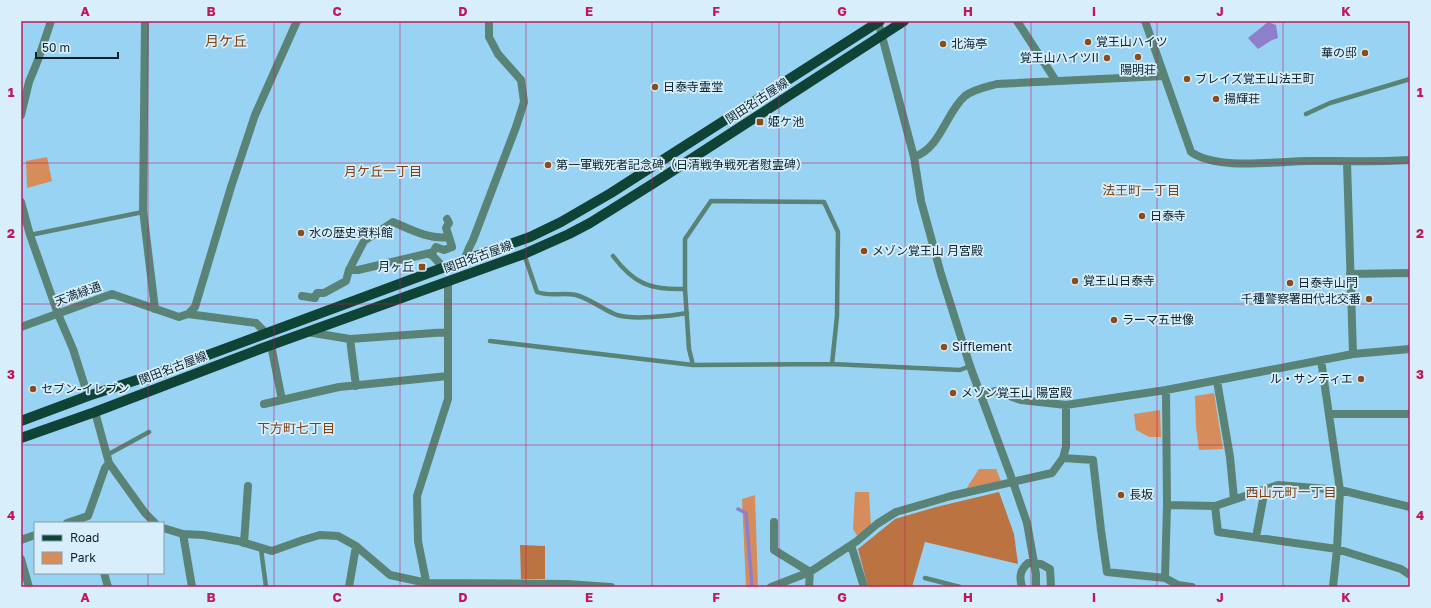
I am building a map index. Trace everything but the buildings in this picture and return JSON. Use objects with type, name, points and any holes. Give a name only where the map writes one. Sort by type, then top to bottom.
[{"type":"main road","name":"関田名古屋線","points":[[21,421],[88,396],[173,368],[443,267],[530,237],[568,218],[611,193],[879,21]]},
{"type":"main road","name":"関田名古屋線","points":[[21,438],[95,412],[271,345],[524,254],[569,234],[590,223],[705,150],[904,21]]},
{"type":"street","points":[[21,115],[23,99],[51,21]]},
{"type":"street","points":[[145,21],[143,212],[155,309]]},
{"type":"street","points":[[188,314],[195,307],[231,187],[255,115],[296,21]]},
{"type":"street","points":[[464,261],[496,181],[524,102],[521,80],[498,54],[489,37],[489,21]]},
{"type":"street","points":[[879,21],[914,157],[921,201],[941,274],[980,395],[1027,523],[1036,574],[1036,587]]},
{"type":"street","points":[[1017,21],[1056,81]]},
{"type":"street","points":[[1145,21],[1191,152],[1200,158],[1242,164],[1308,161],[1347,162],[1410,160]]},
{"type":"street","points":[[914,157],[922,154],[939,135],[959,103],[965,96],[974,91],[997,84],[1164,76]]},
{"type":"street","points":[[1347,162],[1352,354]]},
{"type":"street","points":[[21,202],[30,235],[58,314],[73,349],[88,396]]},
{"type":"street","points":[[432,255],[436,247],[444,250],[452,247],[446,228],[449,224],[447,219]]},
{"type":"street","points":[[302,296],[315,298],[317,293],[324,293],[346,281],[349,270],[364,240],[393,222],[424,235],[444,238],[449,237]]},
{"type":"street","points":[[349,270],[358,270],[430,253],[443,267]]},
{"type":"street","points":[[1350,274],[1410,273]]},
{"type":"street","points":[[427,585],[418,541],[416,496],[448,399],[448,281]]},
{"type":"street","name":"天満緑通","points":[[21,327],[112,294],[179,317],[188,314],[256,323],[266,334]]},
{"type":"street","points":[[307,332],[350,339],[448,332]]},
{"type":"street","points":[[350,339],[356,386]]},
{"type":"street","points":[[271,345],[282,400]]},
{"type":"street","points":[[980,395],[995,391],[1021,400],[1066,405],[1217,381],[1352,354],[1410,349]]},
{"type":"street","points":[[1321,360],[1340,490],[1337,549],[1333,587]]},
{"type":"street","points":[[264,404],[338,387],[448,376]]},
{"type":"street","points":[[1217,381],[1230,457],[1234,499]]},
{"type":"street","points":[[1165,578],[1167,505],[1166,390]]},
{"type":"street","points":[[771,587],[810,572],[851,545],[877,524],[896,512],[951,496],[1052,473],[1063,458],[1066,447],[1066,405]]},
{"type":"street","points":[[95,412],[108,459],[145,513],[154,522]]},
{"type":"street","points":[[1329,414],[1410,414]]},
{"type":"street","points":[[1063,458],[1093,460],[1107,572],[1165,578],[1178,586],[1192,587]]},
{"type":"street","points":[[73,522],[89,519],[108,459]]},
{"type":"street","points":[[1167,505],[1214,506],[1278,485],[1340,490],[1410,506]]},
{"type":"street","points":[[244,543],[248,486]]},
{"type":"street","points":[[1256,537],[1265,489]]},
{"type":"street","points":[[1214,506],[1218,532],[1337,549],[1401,569],[1410,575]]},
{"type":"street","points":[[774,522],[774,550],[810,572]]},
{"type":"street","points":[[164,528],[183,534],[203,535],[244,543],[272,551],[320,535],[338,536],[356,546],[390,575],[427,585],[611,587]]},
{"type":"street","points":[[183,534],[192,587]]},
{"type":"street","points":[[21,540],[34,535]]},
{"type":"street","points":[[851,545],[864,587]]},
{"type":"street","points":[[349,587],[356,546]]},
{"type":"street","points":[[21,559],[29,587]]},
{"type":"street","points":[[1022,587],[1020,573],[1023,567],[1028,563],[1042,564],[1050,569],[1051,587]]},
{"type":"street","points":[[809,587],[810,572]]},
{"type":"street","points":[[104,574],[108,587]]},
{"type":"lane","points":[[1306,114],[1330,103],[1410,79]]},
{"type":"lane","points":[[693,365],[689,349],[685,288],[685,239],[711,201],[824,202],[838,232],[837,316],[832,364]]},
{"type":"lane","points":[[30,235],[143,212]]},
{"type":"lane","points":[[524,254],[537,292],[545,295],[566,293],[578,296],[617,315],[627,317],[671,316],[687,313]]},
{"type":"lane","points":[[613,256],[628,274],[643,283],[658,287],[685,288]]},
{"type":"lane","points":[[490,341],[693,365],[832,364],[960,370],[970,366]]},
{"type":"lane","points":[[108,459],[149,432]]},
{"type":"lane","points":[[261,549],[266,587]]},
{"type":"lane","points":[[925,578],[960,587]]},
{"type":"green space","points":[[47,157],[52,181],[27,188],[26,161]]},
{"type":"green space","points":[[1214,393],[1223,449],[1199,450],[1196,427],[1195,396]]},
{"type":"green space","points":[[1160,410],[1161,437],[1149,437],[1136,430],[1134,414]]},
{"type":"green space","points":[[979,469],[996,469],[1001,481],[966,489]]},
{"type":"green space","points":[[855,492],[869,492],[871,527],[858,537],[853,529]]},
{"type":"green space","points":[[755,495],[758,587],[746,587],[742,499]]},
{"type":"shaded area","points":[[1268,22],[1276,25],[1278,38],[1258,49],[1248,38]]},
{"type":"shaded area","points":[[999,492],[1014,534],[1018,564],[925,542],[912,587],[868,587],[858,549],[895,519],[936,507]]},
{"type":"shaded area","points":[[520,545],[545,546],[545,579],[521,579]]},
{"type":"waterway","points":[[738,509],[746,513],[752,587]]},
{"type":"place","name":"覚王山ハイツ","points":[[1088,42]]},
{"type":"place","name":"北海亭","points":[[943,44]]},
{"type":"place","name":"華の邸","points":[[1365,53]]},
{"type":"place","name":"陽明荘","points":[[1138,57]]},
{"type":"place","name":"覚王山ハイツII","points":[[1107,58]]},
{"type":"place","name":"ブレイズ覚王山法王町","points":[[1187,79]]},
{"type":"place","name":"日泰寺霊堂","points":[[655,87]]},
{"type":"place","name":"揚輝荘","points":[[1216,99]]},
{"type":"place","name":"姫ケ池","points":[[760,122]]},
{"type":"place","name":"第一軍戦死者記念碑（日清戦争戦死者慰霊碑）","points":[[548,165]]},
{"type":"place","name":"日泰寺","points":[[1142,216]]},
{"type":"place","name":"水の歴史資料館","points":[[301,233]]},
{"type":"place","name":"メゾン覚王山 月宮殿","points":[[864,251]]},
{"type":"place","name":"月ヶ丘","points":[[422,267]]},
{"type":"place","name":"覚王山日泰寺","points":[[1075,281]]},
{"type":"place","name":"日泰寺山門","points":[[1290,283]]},
{"type":"place","name":"千種警察署田代北交番","points":[[1369,299]]},
{"type":"place","name":"ラーマ五世像","points":[[1114,320]]},
{"type":"place","name":"Sifflement","points":[[944,347]]},
{"type":"place","name":"ル・サンティエ","points":[[1361,379]]},
{"type":"place","name":"セブン-イレブン","points":[[33,389]]},
{"type":"place","name":"メゾン覚王山 陽宮殿","points":[[953,393]]},
{"type":"place","name":"長坂","points":[[1121,495]]},
{"type":"district","name":"月ケ丘","points":[[226,41]]},
{"type":"district","name":"月ケ丘一丁目","points":[[383,171]]},
{"type":"district","name":"法王町一丁目","points":[[1141,190]]},
{"type":"district","name":"下方町七丁目","points":[[296,428]]},
{"type":"district","name":"西山元町一丁目","points":[[1291,492]]}]
